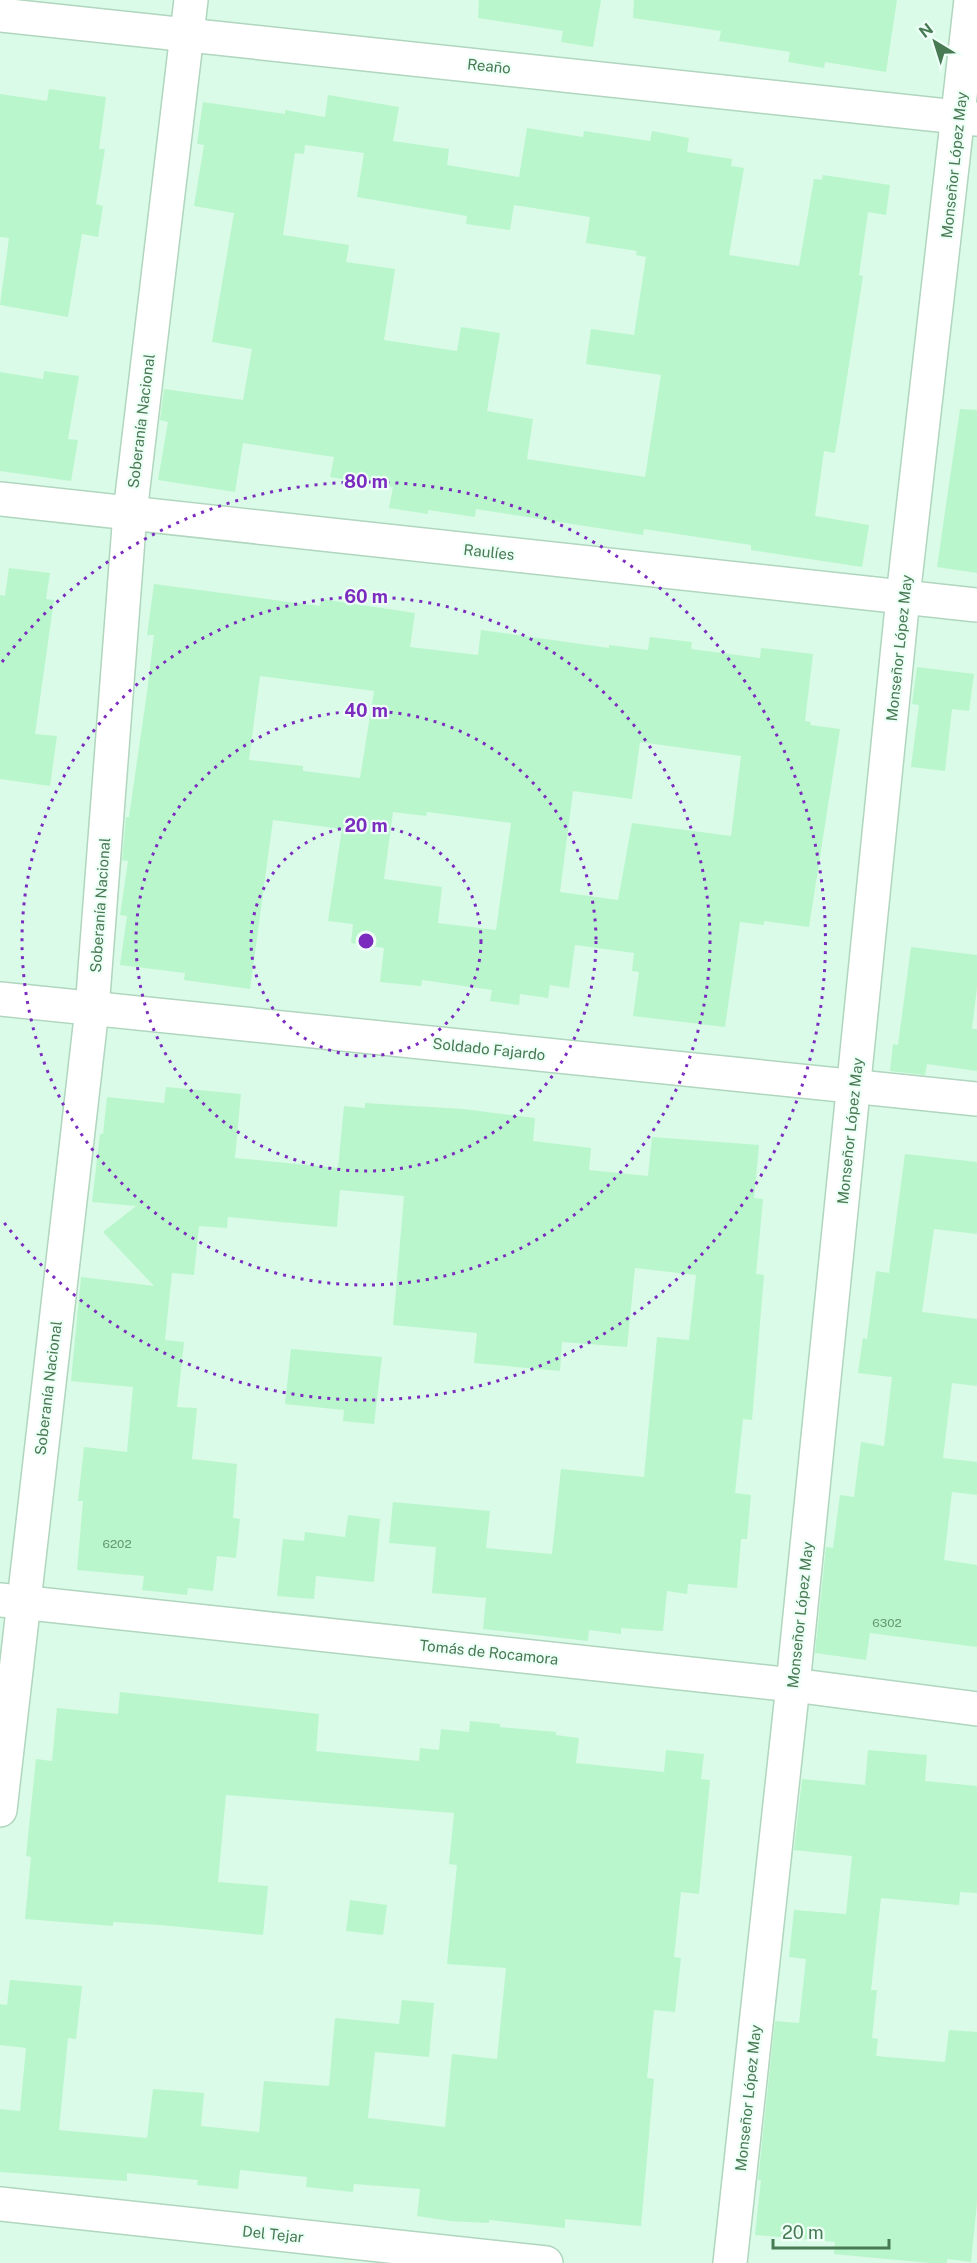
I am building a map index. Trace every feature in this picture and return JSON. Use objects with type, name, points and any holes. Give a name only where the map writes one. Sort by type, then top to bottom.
[{"type":"street","name":"Soberanía Nacional","points":[[0,1810],[12,1601],[92,1009],[130,513],[191,0]]},
{"type":"street","name":"Monseñor López May","points":[[730,2263],[793,1685],[903,597],[968,118],[971,0]]},
{"type":"street","name":"Reaño","points":[[0,15],[968,118]]},
{"type":"street","name":"Raulíes","points":[[0,499],[977,605]]},
{"type":"street","name":"Soldado Fajardo","points":[[0,999],[977,1100]]},
{"type":"street","name":"Tomás de Rocamora","points":[[12,1601],[793,1685],[977,1709]]},
{"type":"street","name":"Del Tejar","points":[[0,2204],[546,2263]]},
{"type":"shaded area","points":[[0,0],[977,0],[977,2263],[0,2263]]},
{"type":"building","points":[[479,0],[601,0],[593,47],[561,42],[563,31],[478,18]]},
{"type":"building","points":[[634,0],[897,0],[886,72],[825,62],[824,68],[788,62],[790,52],[719,41],[721,31],[633,18]]},
{"type":"building","points":[[49,89],[106,97],[99,149],[105,149],[96,204],[103,206],[98,237],[82,234],[68,317],[0,305],[9,238],[0,237],[0,94],[47,101]]},
{"type":"building","points":[[328,95],[399,107],[393,141],[449,149],[447,165],[519,177],[527,128],[583,137],[584,131],[650,141],[652,131],[689,138],[687,152],[732,159],[731,166],[744,168],[729,255],[799,266],[814,179],[822,180],[823,175],[890,185],[886,215],[868,212],[859,275],[863,276],[835,453],[824,451],[815,516],[869,525],[862,567],[751,550],[751,545],[644,529],[643,535],[476,509],[475,517],[428,510],[428,514],[389,508],[393,487],[330,477],[334,457],[243,443],[235,492],[158,480],[168,422],[160,420],[164,389],[243,400],[252,349],[212,342],[234,213],[194,206],[204,145],[197,144],[203,102],[285,114],[285,110],[325,117]],"holes":[[[305,145],[364,153],[357,197],[467,216],[466,224],[510,230],[514,205],[590,217],[586,243],[637,251],[636,255],[646,257],[634,335],[591,329],[586,364],[661,375],[645,477],[527,459],[533,419],[487,411],[500,333],[461,327],[457,351],[384,340],[395,269],[346,262],[349,245],[283,235],[295,153],[304,154]]]},
{"type":"building","points":[[44,371],[79,376],[68,439],[78,440],[71,481],[0,471],[0,372],[43,379]]},
{"type":"building","points":[[960,409],[977,410],[977,573],[937,567]]},
{"type":"building","points":[[9,568],[50,573],[46,599],[54,600],[35,734],[57,736],[50,786],[0,779],[0,595],[5,596]]},
{"type":"building","points":[[154,584],[320,606],[321,599],[415,613],[410,647],[478,655],[481,630],[609,648],[609,645],[648,650],[650,637],[692,642],[691,649],[760,658],[761,648],[813,654],[805,721],[811,722],[810,725],[840,729],[809,927],[764,921],[764,925],[740,922],[725,1027],[633,1016],[639,972],[632,971],[634,953],[575,945],[569,988],[550,985],[548,998],[520,994],[519,1005],[490,1001],[492,990],[422,980],[421,986],[380,982],[384,948],[351,943],[353,924],[328,921],[342,829],[273,820],[250,989],[184,980],[185,973],[120,965],[127,916],[120,915],[128,861],[122,860],[126,817],[129,817],[154,635],[147,635]],"holes":[[[260,676],[374,691],[360,778],[303,771],[303,766],[249,760]],[[640,742],[741,756],[731,836],[632,823],[618,900],[560,892],[573,791],[632,799]],[[393,812],[426,816],[427,812],[511,823],[496,930],[438,923],[442,887],[384,879]]]},
{"type":"building","points":[[917,667],[974,674],[969,711],[952,709],[945,771],[911,767],[919,705],[912,704]]},
{"type":"building","points":[[911,947],[977,955],[977,988],[972,1029],[977,1029],[977,1071],[927,1064],[925,1075],[890,1071],[893,1044],[898,1045]]},
{"type":"building","points":[[166,1087],[241,1094],[235,1158],[338,1168],[344,1106],[365,1108],[365,1103],[463,1109],[535,1118],[533,1141],[591,1148],[589,1170],[648,1176],[652,1137],[759,1145],[754,1198],[763,1199],[756,1274],[764,1275],[752,1420],[743,1419],[735,1493],[751,1495],[747,1539],[741,1539],[737,1588],[688,1584],[687,1594],[667,1591],[663,1631],[621,1628],[621,1634],[589,1630],[588,1641],[483,1629],[486,1598],[432,1593],[436,1547],[389,1543],[393,1502],[490,1511],[486,1548],[552,1554],[561,1469],[644,1477],[657,1337],[689,1340],[696,1275],[635,1268],[627,1347],[562,1342],[560,1371],[474,1363],[477,1333],[393,1325],[404,1196],[340,1190],[337,1227],[228,1217],[227,1228],[199,1226],[194,1275],[172,1273],[165,1340],[184,1342],[177,1407],[197,1408],[192,1459],[237,1464],[233,1518],[240,1519],[236,1558],[217,1556],[213,1591],[188,1588],[187,1595],[142,1590],[144,1576],[77,1570],[83,1501],[78,1501],[84,1447],[127,1452],[133,1387],[71,1381],[81,1277],[154,1286],[103,1232],[136,1206],[92,1202],[100,1134],[103,1134],[107,1097],[164,1103]]},
{"type":"building","points":[[905,1154],[977,1162],[977,1234],[934,1229],[922,1312],[977,1319],[977,1386],[952,1383],[943,1458],[977,1462],[977,1495],[952,1492],[944,1560],[977,1565],[977,1647],[870,1633],[866,1660],[815,1653],[826,1547],[833,1548],[840,1495],[854,1497],[861,1442],[884,1446],[892,1377],[858,1373],[863,1338],[867,1339],[876,1271],[889,1273]]},
{"type":"building","points":[[291,1349],[382,1357],[374,1424],[343,1421],[344,1410],[285,1404]]},
{"type":"building","points":[[348,1515],[380,1519],[374,1582],[316,1576],[314,1599],[277,1596],[283,1539],[304,1541],[305,1532],[345,1537]]},
{"type":"building","points":[[120,1692],[319,1714],[316,1751],[419,1761],[420,1748],[439,1750],[441,1729],[469,1732],[470,1721],[500,1724],[500,1727],[556,1732],[556,1735],[579,1738],[576,1763],[664,1772],[666,1750],[704,1754],[701,1779],[710,1780],[699,1894],[681,1892],[674,1957],[681,1958],[675,2012],[654,2010],[647,2078],[654,2079],[641,2226],[565,2219],[565,2228],[489,2220],[489,2223],[450,2221],[417,2216],[420,2189],[354,2184],[353,2192],[306,2187],[307,2177],[240,2170],[238,2189],[197,2185],[198,2180],[127,2173],[127,2181],[0,2172],[0,2109],[20,2111],[26,2048],[0,2045],[0,2004],[7,2005],[10,1980],[82,1986],[76,2039],[68,2038],[59,2130],[147,2138],[153,2089],[204,2093],[201,2126],[259,2132],[264,2081],[329,2086],[335,2018],[399,2024],[402,2000],[434,2003],[429,2057],[375,2052],[368,2118],[445,2127],[452,2054],[497,2059],[506,1968],[447,1964],[457,1865],[449,1864],[454,1813],[226,1795],[218,1882],[268,1886],[263,1935],[160,1925],[113,1922],[113,1926],[25,1919],[31,1857],[26,1856],[36,1759],[52,1761],[57,1708],[118,1714]]},
{"type":"building","points":[[868,1750],[927,1755],[925,1781],[977,1786],[977,1893],[960,1892],[959,1905],[881,1898],[871,1990],[877,1990],[872,2038],[878,2039],[876,2056],[945,2062],[949,2030],[977,2032],[977,2203],[971,2262],[947,2259],[947,2263],[929,2263],[834,2254],[835,2242],[755,2235],[761,2180],[758,2180],[775,2021],[799,2023],[806,1959],[789,1957],[794,1910],[846,1914],[852,1856],[794,1850],[802,1779],[865,1785]]},
{"type":"building","points":[[350,1900],[387,1905],[383,1935],[346,1931]]}]
